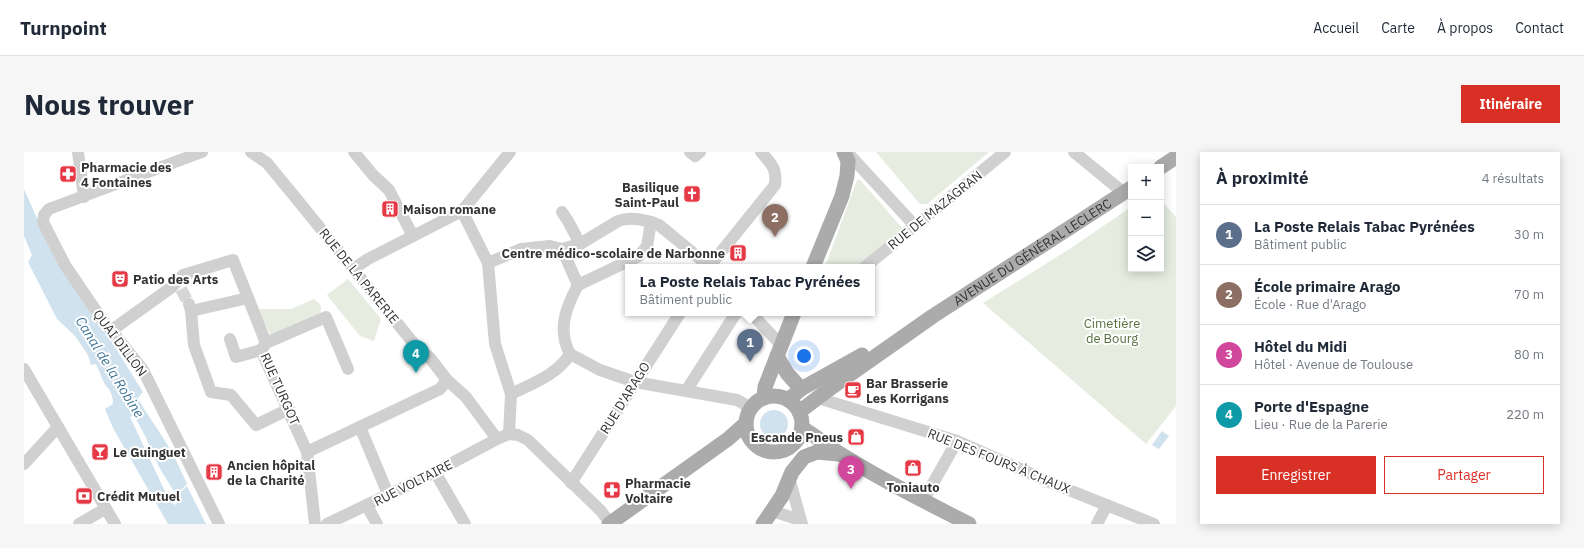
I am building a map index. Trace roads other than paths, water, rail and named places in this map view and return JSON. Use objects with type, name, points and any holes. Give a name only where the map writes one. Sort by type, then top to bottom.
[{"type":"main road","points":[[814,264],[842,196],[848,176],[848,161],[845,152]]},
{"type":"main road","name":"AVENUE DU GÉNÉRAL LECLERC","points":[[799,412],[933,316],[1128,190]]},
{"type":"main road","points":[[764,398],[765,387],[794,316]]},
{"type":"main road","name":"AVENUE DU GÉNÉRAL LECLERC","points":[[788,400],[801,389],[933,316]]},
{"type":"main road","points":[[779,350],[787,373],[801,389]]},
{"type":"main road","points":[[772,396],[781,397],[788,400],[795,405],[802,420],[802,428],[799,436],[788,448],[772,452],[764,450],[751,439],[748,432],[746,423],[751,408],[764,398],[772,396]]},
{"type":"main road","points":[[610,524],[728,439],[746,423]]},
{"type":"main road","points":[[802,428],[841,455],[963,523]]},
{"type":"main road","points":[[791,476],[794,443]]},
{"type":"main road","points":[[763,524],[804,457],[809,454],[821,452],[841,455]]},
{"type":"street","points":[[78,152],[84,197],[202,152]]},
{"type":"street","name":"RUE DE LA PARERIE","points":[[251,152],[258,156],[272,169],[415,344],[430,358],[447,380],[466,397],[497,439]]},
{"type":"street","points":[[354,152],[373,175],[389,190],[413,236]]},
{"type":"street","points":[[353,269],[368,259],[462,211],[510,152]]},
{"type":"street","points":[[690,152],[695,156],[700,152]]},
{"type":"street","points":[[845,152],[915,226]]},
{"type":"street","name":"RUE DE MAZAGRAN","points":[[869,264],[1005,152]]},
{"type":"street","points":[[1074,152],[1128,190]]},
{"type":"street","points":[[711,264],[775,185],[776,173],[768,155]]},
{"type":"street","name":"QUAI DILLON","points":[[84,197],[49,209],[44,215],[43,222],[65,265],[99,314],[143,370],[219,524]]},
{"type":"street","points":[[462,211],[488,263],[495,344],[511,400],[509,434],[528,440],[601,511],[610,524]]},
{"type":"street","points":[[562,212],[580,244]]},
{"type":"street","points":[[488,263],[521,250],[534,247],[550,246],[562,249],[580,244],[624,219],[651,222],[659,225],[705,264]]},
{"type":"street","points":[[651,222],[647,246],[639,256],[578,285],[562,325],[564,340],[570,354],[600,370],[635,382],[737,400],[751,408]]},
{"type":"street","points":[[562,249],[578,285]]},
{"type":"street","name":"RUE TURGOT","points":[[112,330],[177,285],[183,275],[233,260],[248,298],[264,347],[307,452],[315,524]]},
{"type":"street","points":[[248,298],[190,308],[194,345],[212,392],[231,395],[256,425],[289,409]]},
{"type":"street","points":[[230,339],[236,357],[264,347],[326,316],[348,369]]},
{"type":"street","name":"RUE D'ARAGO","points":[[571,483],[678,316]]},
{"type":"street","points":[[686,391],[734,316]]},
{"type":"street","points":[[753,316],[779,350]]},
{"type":"street","points":[[511,400],[551,374],[570,354]]},
{"type":"street","points":[[24,369],[115,524]]},
{"type":"street","points":[[307,452],[440,389],[447,380]]},
{"type":"street","name":"RUE DES FOURS À CHAUX","points":[[818,398],[957,441],[1054,484],[1154,524]]},
{"type":"street","points":[[24,464],[58,427]]},
{"type":"street","points":[[360,427],[388,494]]},
{"type":"street","name":"RUE VOLTAIRE","points":[[327,524],[367,506],[388,494],[509,434]]},
{"type":"street","points":[[923,500],[957,441]]},
{"type":"street","points":[[435,472],[466,524]]},
{"type":"street","points":[[791,476],[802,524]]},
{"type":"street","points":[[1097,524],[1107,505]]},
{"type":"street","points":[[367,506],[377,524]]},
{"type":"street","points":[[79,524],[105,509]]},
{"type":"street","points":[[772,511],[794,518],[802,524]]},
{"type":"water","name":"Canal de la Robine","points":[[24,189],[35,214],[64,270],[103,328],[143,392],[138,398],[168,446],[187,484],[180,491],[173,490],[159,467],[134,415],[130,417],[170,502],[176,505],[177,500],[174,491],[181,492],[187,486],[206,524],[168,524],[113,428],[105,409],[113,404],[110,391],[105,385],[96,364],[91,365],[88,355],[75,336],[57,319],[28,262],[32,255],[24,236]]},
{"type":"water","points":[[774,410],[784,414],[788,424],[784,434],[774,438],[764,434],[760,424],[764,414]]},
{"type":"water","points":[[1162,431],[1169,436],[1159,449],[1152,445]]},
{"type":"tunnel","points":[[181,289],[189,304]]},
{"type":"place","name":"Pharmacie des 4 Fontaines","points":[[68,174]]},
{"type":"place","name":"Basilique Saint-Paul","points":[[692,194]]},
{"type":"place","name":"Maison romane","points":[[390,209]]},
{"type":"place","name":"École primaire Arago","points":[[775,237]]},
{"type":"place","name":"Centre médico-scolaire de Narbonne","points":[[738,253]]},
{"type":"place","name":"Patio des Arts","points":[[120,279]]},
{"type":"place","name":"La Poste Relais Tabac Pyrénées","points":[[750,362]]},
{"type":"place","name":"Porte d'Espagne","points":[[416,373]]},
{"type":"place","name":"Bar Brasserie Les Korrigans","points":[[853,390]]},
{"type":"place","name":"Escande Pneus","points":[[856,437]]},
{"type":"place","name":"Le Guinguet","points":[[100,452]]},
{"type":"place","name":"Toniauto","points":[[913,468]]},
{"type":"place","name":"Ancien hôpital de la Charité","points":[[214,472]]},
{"type":"place","name":"Hôtel du Midi","points":[[851,489]]},
{"type":"place","name":"Pharmacie Voltaire","points":[[612,490]]},
{"type":"place","name":"Crédit Mutuel","points":[[84,496]]},
{"type":"park label","name":"Cimetière de Bourg","points":[[1112,330]]}]
